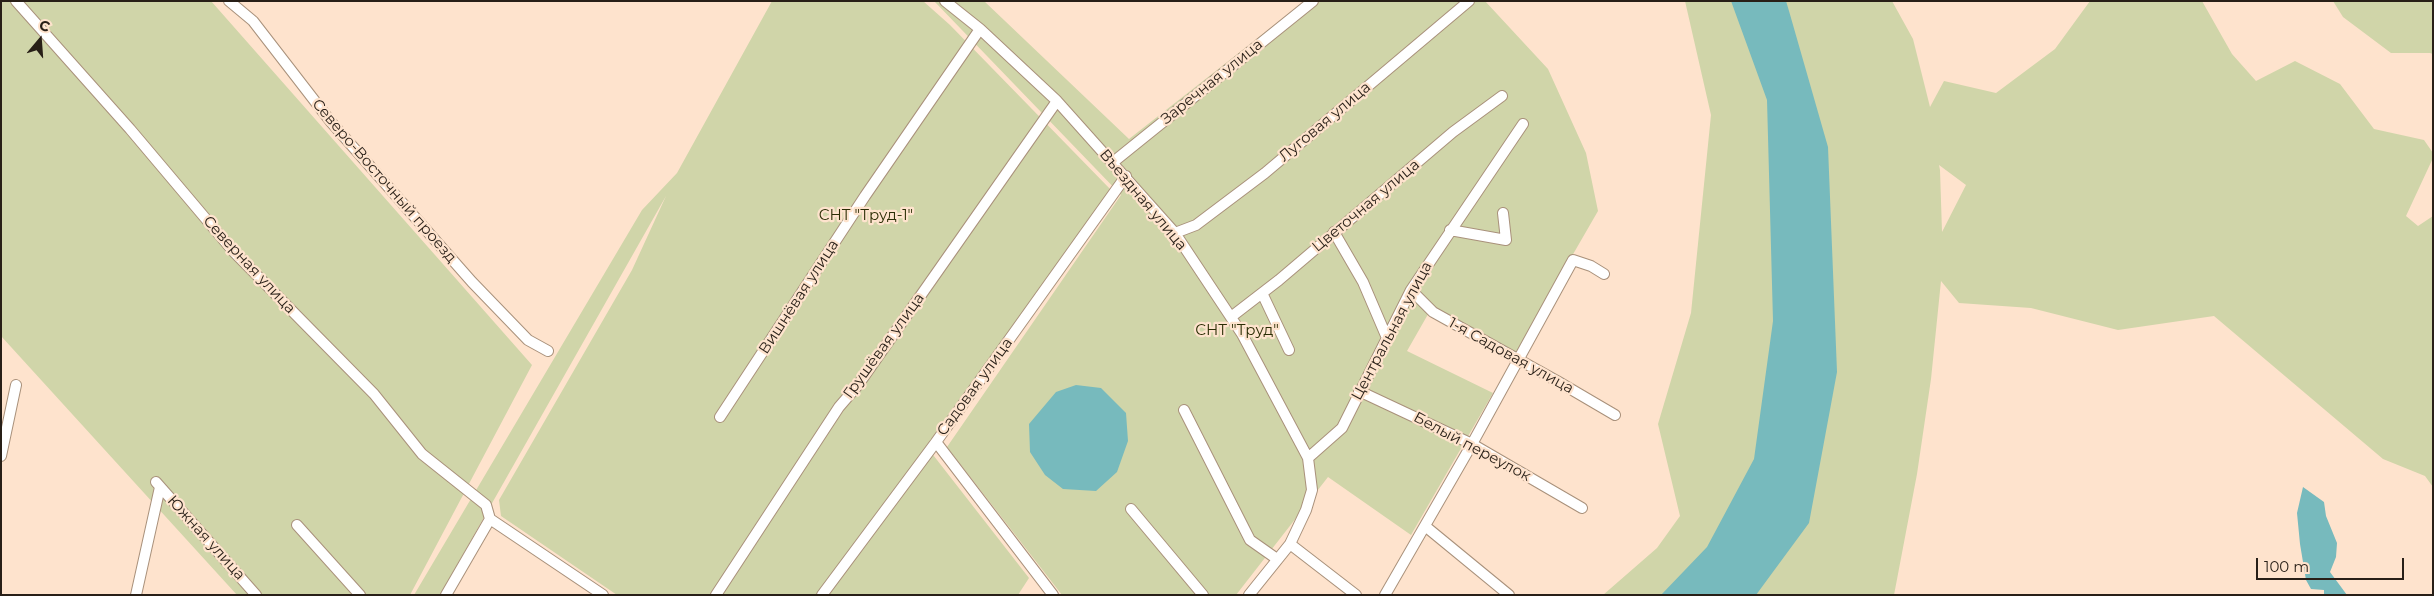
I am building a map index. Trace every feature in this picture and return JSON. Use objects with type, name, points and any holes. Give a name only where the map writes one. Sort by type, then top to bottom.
[{"type":"street","name":"Северная улица","points":[[16,1],[130,129],[233,251],[374,394],[422,454],[486,505],[490,519]]},
{"type":"street","name":"Северо-Восточный проезд","points":[[229,1],[253,21],[331,122],[472,282],[528,340],[548,351]]},
{"type":"street","name":"Заречная улица","points":[[1112,163],[1313,1]]},
{"type":"street","name":"Луговая улица","points":[[1175,233],[1196,225],[1265,173],[1469,1]]},
{"type":"street","name":"Въездная улица","points":[[946,2],[980,29],[1057,101],[1175,233],[1231,317],[1308,458],[1312,490],[1306,510],[1290,544],[1249,595]]},
{"type":"street","name":"Вишнёвая улица","points":[[720,417],[865,196],[980,29]]},
{"type":"street","name":"Цветочная улица","points":[[1231,317],[1453,132],[1502,96]]},
{"type":"street","name":"Грушёвая улица","points":[[716,595],[839,407],[858,385],[1057,101]]},
{"type":"street","name":"Центральная улица","points":[[1308,458],[1342,428],[1411,290],[1522,124]]},
{"type":"street","name":"Садовая улица","points":[[822,595],[936,442],[1126,176]]},
{"type":"street","points":[[1450,230],[1506,240],[1503,213]]},
{"type":"street","points":[[1334,232],[1363,282],[1387,338]]},
{"type":"street","points":[[1385,595],[1472,444],[1573,260],[1591,266],[1604,274]]},
{"type":"street","name":"1-я Садовая улица","points":[[1411,290],[1433,312],[1615,415]]},
{"type":"street","points":[[1262,293],[1289,350]]},
{"type":"street","points":[[1,456],[16,385]]},
{"type":"street","name":"Белый переулок","points":[[1359,391],[1472,444],[1582,508]]},
{"type":"street","points":[[1184,410],[1250,540],[1277,559]]},
{"type":"street","points":[[936,442],[1053,595]]},
{"type":"street","name":"Южная улица","points":[[136,595],[158,484],[256,595]]},
{"type":"street","points":[[1132,509],[1203,595]]},
{"type":"street","points":[[446,595],[490,519],[603,595]]},
{"type":"street","points":[[297,525],[360,595]]},
{"type":"street","points":[[1425,526],[1509,595]]},
{"type":"street","points":[[1290,544],[1356,595]]},
{"type":"green space","points":[[1,1],[211,1],[532,365],[410,595],[237,595],[1,336]]},
{"type":"green space","name":"СНТ \"Труд-1\"","points":[[772,1],[923,1],[950,25],[1111,190],[930,451],[1029,578],[1018,595],[617,595],[501,516],[499,500],[632,270],[666,196],[440,595],[414,595],[642,210],[677,173]]},
{"type":"green space","name":"СНТ \"Труд\"","points":[[934,1],[984,1],[1129,139],[1305,1],[1485,1],[1548,69],[1586,153],[1598,211],[1516,353],[1431,309],[1407,351],[1493,393],[1411,535],[1328,477],[1236,595],[1062,595],[947,447],[1121,195]]},
{"type":"green space","points":[[1685,1],[1892,1],[1913,39],[1930,107],[1944,81],[1996,93],[2055,49],[2090,1],[2202,1],[2232,54],[2256,81],[2295,61],[2340,84],[2374,129],[2424,140],[2433,153],[2433,158],[2406,216],[2418,226],[2433,216],[2433,487],[2425,476],[2383,459],[2214,316],[2118,330],[2031,308],[1959,303],[1941,281],[1931,379],[1917,474],[1894,595],[1603,595],[1657,548],[1680,516],[1658,424],[1691,313],[1711,115]],"holes":[[[1939,165],[1966,185],[1942,232]]]},
{"type":"green space","points":[[2333,1],[2433,1],[2433,54],[2391,53],[2343,17]]},
{"type":"water","points":[[1731,1],[1786,1],[1828,147],[1837,372],[1809,523],[1756,595],[1661,595],[1707,547],[1754,459],[1773,321],[1767,100]]},
{"type":"water","points":[[1076,385],[1101,388],[1126,413],[1128,441],[1117,472],[1096,491],[1063,489],[1045,475],[1030,452],[1029,424],[1056,392]]},
{"type":"water","points":[[2303,487],[2324,502],[2326,516],[2337,543],[2336,557],[2330,572],[2347,595],[2324,595],[2324,590],[2311,589],[2306,580],[2297,513]]}]
